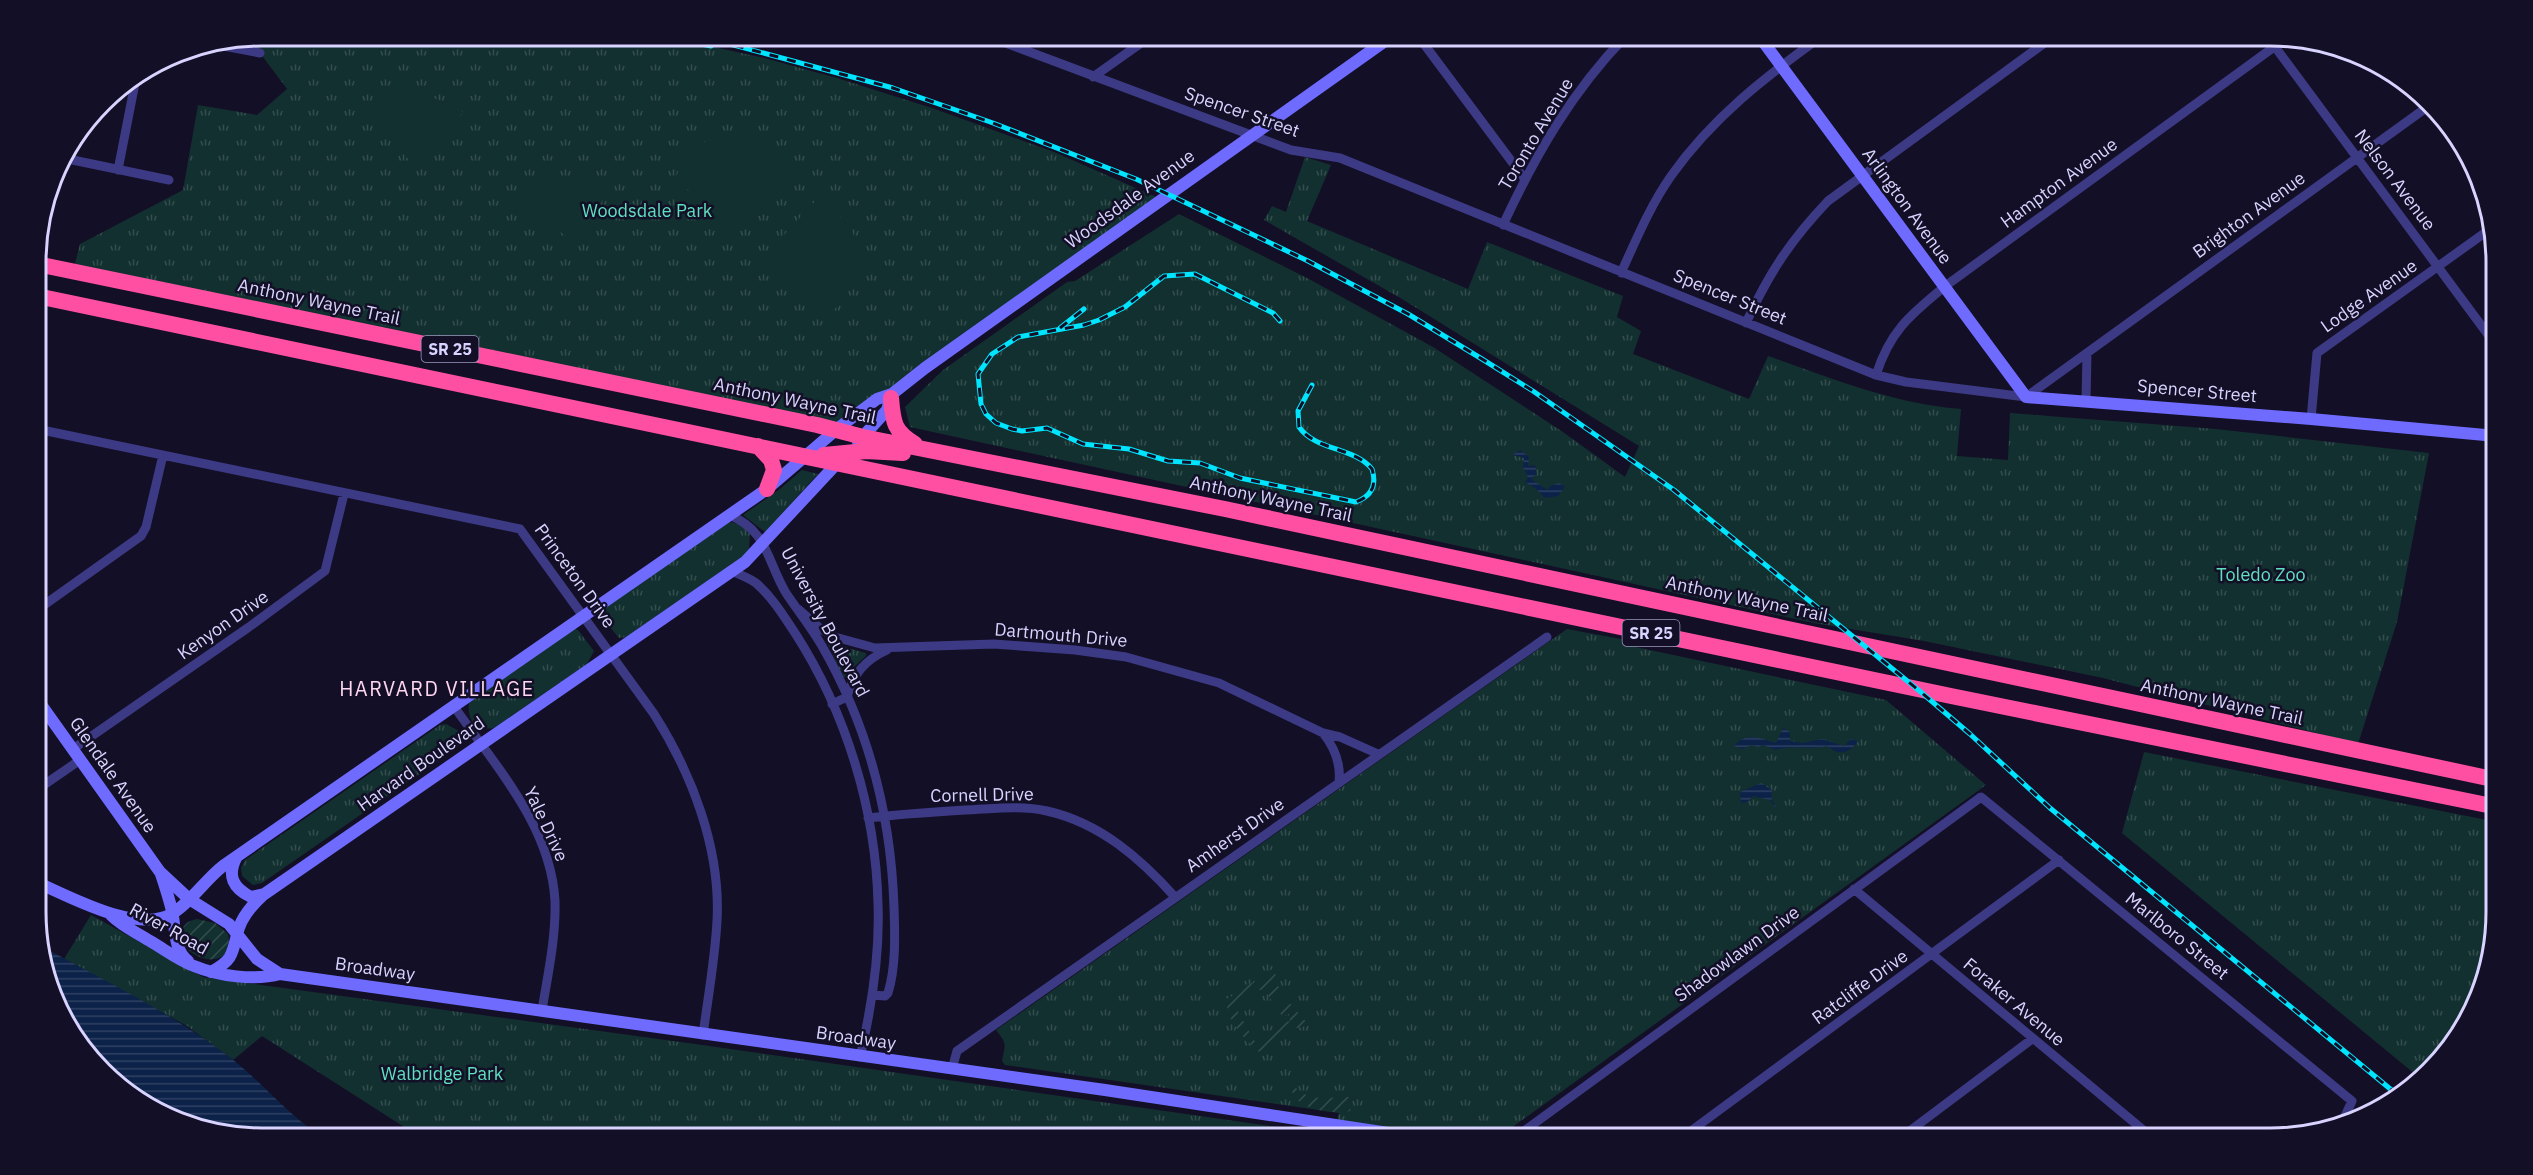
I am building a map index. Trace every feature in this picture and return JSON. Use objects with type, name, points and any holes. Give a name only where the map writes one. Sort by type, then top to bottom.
[{"type":"highway","name":"Anthony Wayne Trail","points":[[46,266],[1848,640],[1946,663],[2486,778]]},
{"type":"highway","name":"SR 25","points":[[46,299],[806,456],[842,458],[1963,698],[2486,805]]},
{"type":"highway","points":[[891,396],[893,419],[897,430],[921,448]]},
{"type":"highway","points":[[758,446],[771,460],[774,470],[767,489]]},
{"type":"highway","points":[[842,458],[869,451],[901,453],[966,466],[1011,466]]},
{"type":"street","name":"Spencer Street","points":[[1013,46],[1291,150],[1340,158],[1876,375],[1906,382],[2026,397],[2086,400],[2486,435]]},
{"type":"street","points":[[1093,77],[1137,46]]},
{"type":"street","name":"Woodsdale Avenue","points":[[806,456],[877,399],[891,396],[925,368],[1378,46]]},
{"type":"street","points":[[1425,46],[1524,178]]},
{"type":"street","name":"Toronto Avenue","points":[[1503,225],[1524,178],[1566,109],[1601,61],[1616,46]]},
{"type":"street","name":"Arlington Avenue","points":[[1765,46],[2026,397]]},
{"type":"street","points":[[1621,273],[1643,224],[1671,177],[1703,135],[1736,102],[1808,46]]},
{"type":"street","points":[[1746,324],[1769,275],[1799,232],[1828,201],[2040,46]]},
{"type":"street","name":"Nelson Avenue","points":[[2275,46],[2486,332]]},
{"type":"street","name":"Hampton Avenue","points":[[1876,375],[1883,352],[1897,331],[1914,312],[1944,287],[2275,46]]},
{"type":"street","points":[[234,48],[260,53]]},
{"type":"street","points":[[118,170],[134,89]]},
{"type":"street","name":"Brighton Avenue","points":[[2026,397],[2423,110]]},
{"type":"street","points":[[72,160],[170,180]]},
{"type":"street","name":"Lodge Avenue","points":[[2311,419],[2317,353],[2485,233]]},
{"type":"street","points":[[2086,400],[2087,353]]},
{"type":"street","name":"Woodsdale Avenue","points":[[842,458],[887,410],[891,396]]},
{"type":"street","name":"Princeton Drive","points":[[46,431],[520,529],[673,743],[703,818],[714,863],[717,920],[703,1035]]},
{"type":"street","points":[[46,604],[141,536],[146,527],[163,455]]},
{"type":"street","name":"Harvard Boulevard","points":[[189,899],[209,878],[237,857],[767,489],[806,456]]},
{"type":"street","name":"Harvard Boulevard","points":[[211,972],[230,958],[235,949],[237,935],[252,905],[266,893],[610,653],[745,562],[842,458]]},
{"type":"street","name":"Kenyon Drive","points":[[73,749],[249,627],[325,571],[344,494]]},
{"type":"street","name":"University Boulevard","points":[[729,515],[742,520],[764,543],[776,573],[821,645],[847,697],[865,743],[885,816],[892,872],[893,960],[888,993],[885,996],[873,995]]},
{"type":"street","name":"University Boulevard","points":[[731,571],[753,581],[780,611],[807,653],[832,704],[850,750],[868,818],[878,903],[873,995],[860,1057]]},
{"type":"street","points":[[780,611],[796,606]]},
{"type":"street","name":"Dartmouth Drive","points":[[796,606],[822,630],[860,646],[889,649],[994,644],[1075,650],[1126,657],[1219,683],[1323,733],[1340,737],[1378,754]]},
{"type":"street","name":"Amherst Drive","points":[[952,1069],[957,1052],[1378,754],[1548,637]]},
{"type":"street","points":[[832,704],[847,697],[859,670],[877,655],[889,649]]},
{"type":"street","name":"Yale Drive","points":[[453,705],[519,799],[550,865],[555,902],[553,941],[542,1010]]},
{"type":"street","name":"Glendale Avenue","points":[[46,710],[160,873],[189,899]]},
{"type":"street","points":[[1323,733],[1335,750],[1340,770],[1339,782]]},
{"type":"street","points":[[46,783],[80,760]]},
{"type":"street","name":"Marlboro Street","points":[[1981,797],[2352,1101],[2346,1115]]},
{"type":"street","name":"Shadowlawn Drive","points":[[1528,1128],[1981,797]]},
{"type":"street","name":"Cornell Drive","points":[[868,818],[1013,808],[1047,811],[1080,822],[1112,840],[1147,866],[1175,897]]},
{"type":"street","points":[[237,857],[231,868],[231,877],[235,886],[251,897],[266,893]]},
{"type":"street","name":"Ratcliffe Drive","points":[[1695,1128],[2059,860]]},
{"type":"street","name":"Glendale Avenue","points":[[160,873],[173,914],[178,948],[184,959],[195,967]]},
{"type":"street","name":"River Road","points":[[46,887],[111,915],[150,919],[173,914],[189,899]]},
{"type":"street","name":"Foraker Avenue","points":[[1854,889],[2142,1128]]},
{"type":"street","name":"Broadway","points":[[189,899],[218,916],[257,959],[280,974]]},
{"type":"street","name":"River Road","points":[[111,915],[122,925],[195,967],[211,972]]},
{"type":"street","name":"Broadway","points":[[211,972],[267,978],[280,974],[1353,1128]]},
{"type":"street","points":[[1914,1128],[2032,1039]]},
{"type":"green space","name":"Woodsdale Park","points":[[263,46],[709,46],[837,78],[932,108],[1054,152],[1161,199],[837,429],[73,271],[80,244],[183,190],[198,105],[257,115],[287,89],[260,53],[235,48]]},
{"type":"green space","points":[[422,92],[463,112],[444,140],[422,162],[409,160],[371,112],[397,93]]},
{"type":"green space","points":[[718,136],[746,136],[773,155],[794,175],[743,228],[730,228],[675,178],[690,148]]},
{"type":"green space","name":"Toledo Zoo","points":[[1305,157],[1331,165],[1307,221],[1468,289],[1487,242],[1623,296],[1617,317],[1641,331],[1633,354],[1749,399],[1768,356],[1887,396],[1961,409],[1957,456],[2008,460],[2010,413],[2216,429],[2429,453],[2397,622],[2358,744],[2103,678],[1924,641],[1814,623],[910,427],[905,407],[943,370],[1067,282],[1075,281],[1179,214],[1309,279],[1433,347],[1563,432],[1625,477],[1639,446],[1402,299],[1264,220],[1272,206],[1286,212]]},
{"type":"green space","points":[[550,175],[578,180],[604,193],[592,235],[575,241],[519,207],[533,185]]},
{"type":"green space","points":[[821,195],[850,229],[859,245],[860,252],[855,276],[833,311],[771,265],[768,252]]},
{"type":"green space","points":[[802,470],[818,474],[765,532],[743,515],[780,489]]},
{"type":"green space","points":[[725,522],[739,525],[750,534],[749,549],[743,556],[626,637],[619,638],[600,615],[603,609]]},
{"type":"green space","points":[[575,629],[594,651],[587,664],[494,728],[482,728],[471,720],[469,703],[568,631]]},
{"type":"green space","points":[[1567,629],[1626,640],[1626,645],[1886,700],[1986,785],[1511,1128],[1334,1128],[1339,1113],[1005,1065],[1002,1061],[1004,1042],[996,1030]]},
{"type":"green space","points":[[827,642],[866,653],[847,679],[842,676]]},
{"type":"green space","points":[[446,724],[459,731],[460,743],[457,748],[262,883],[253,885],[242,876],[241,868],[245,860],[440,725]]},
{"type":"green space","points":[[2144,752],[2486,820],[2485,940],[2475,982],[2458,1020],[2442,1044],[2414,1074],[2122,833]]},
{"type":"green space","name":"Walbridge Park","points":[[91,915],[203,977],[1284,1128],[406,1128],[262,1036],[233,1060],[187,1026],[64,959]]},
{"type":"green space","points":[[197,919],[215,923],[228,934],[229,946],[225,954],[219,958],[210,959],[192,953],[184,945],[179,936],[182,929],[185,924]]},
{"type":"green space","points":[[1272,969],[1276,975],[1273,978],[1284,995],[1272,1001],[1268,995],[1273,990],[1269,984],[1261,990],[1255,990],[1253,995],[1239,1002],[1236,1008],[1255,1042],[1283,1023],[1290,1021],[1289,1014],[1282,1016],[1277,1008],[1287,1000],[1308,1024],[1296,1028],[1259,1052],[1233,1022],[1226,999],[1236,994],[1244,985],[1256,982]]},
{"type":"green space","points":[[1291,1083],[1298,1090],[1312,1097],[1353,1097],[1350,1111],[1322,1111],[1304,1104],[1292,1092]]},
{"type":"water","points":[[1520,450],[1529,457],[1528,466],[1535,465],[1537,476],[1533,476],[1532,480],[1548,490],[1550,486],[1559,483],[1565,487],[1558,496],[1545,498],[1525,482],[1528,477],[1523,468],[1524,458],[1513,455]]},
{"type":"water","points":[[1783,728],[1790,732],[1790,741],[1803,743],[1822,739],[1844,746],[1851,739],[1858,741],[1851,749],[1844,752],[1827,746],[1776,750],[1763,745],[1758,747],[1751,745],[1743,749],[1734,746],[1748,738],[1759,738],[1776,743]]},
{"type":"water","points":[[1761,783],[1772,790],[1771,798],[1778,811],[1770,800],[1753,796],[1747,802],[1741,803],[1740,792]]},
{"type":"water","points":[[50,951],[137,998],[209,1042],[244,1069],[309,1128],[249,1128],[207,1121],[167,1106],[131,1084],[100,1055],[75,1020],[58,982]]},
{"type":"railway","points":[[737,46],[893,88],[993,123],[1136,179],[1308,261],[1408,314],[1533,391],[1674,490],[1922,693],[2050,808],[2392,1091]]},
{"type":"railway","points":[[1280,321],[1273,313],[1195,274],[1164,276],[1125,307],[1099,320],[1084,325],[1018,337],[992,354],[978,374],[981,404],[986,414],[996,423],[1012,429],[1022,431],[1047,428],[1083,444],[1129,449],[1168,461],[1200,463],[1240,478],[1356,502],[1361,500],[1372,489],[1374,480],[1372,469],[1355,457],[1315,441],[1299,427],[1298,411],[1312,385]]},
{"type":"railway","points":[[1060,328],[1084,309]]},
{"type":"district","name":"HARVARD VILLAGE","points":[[437,689]]}]
